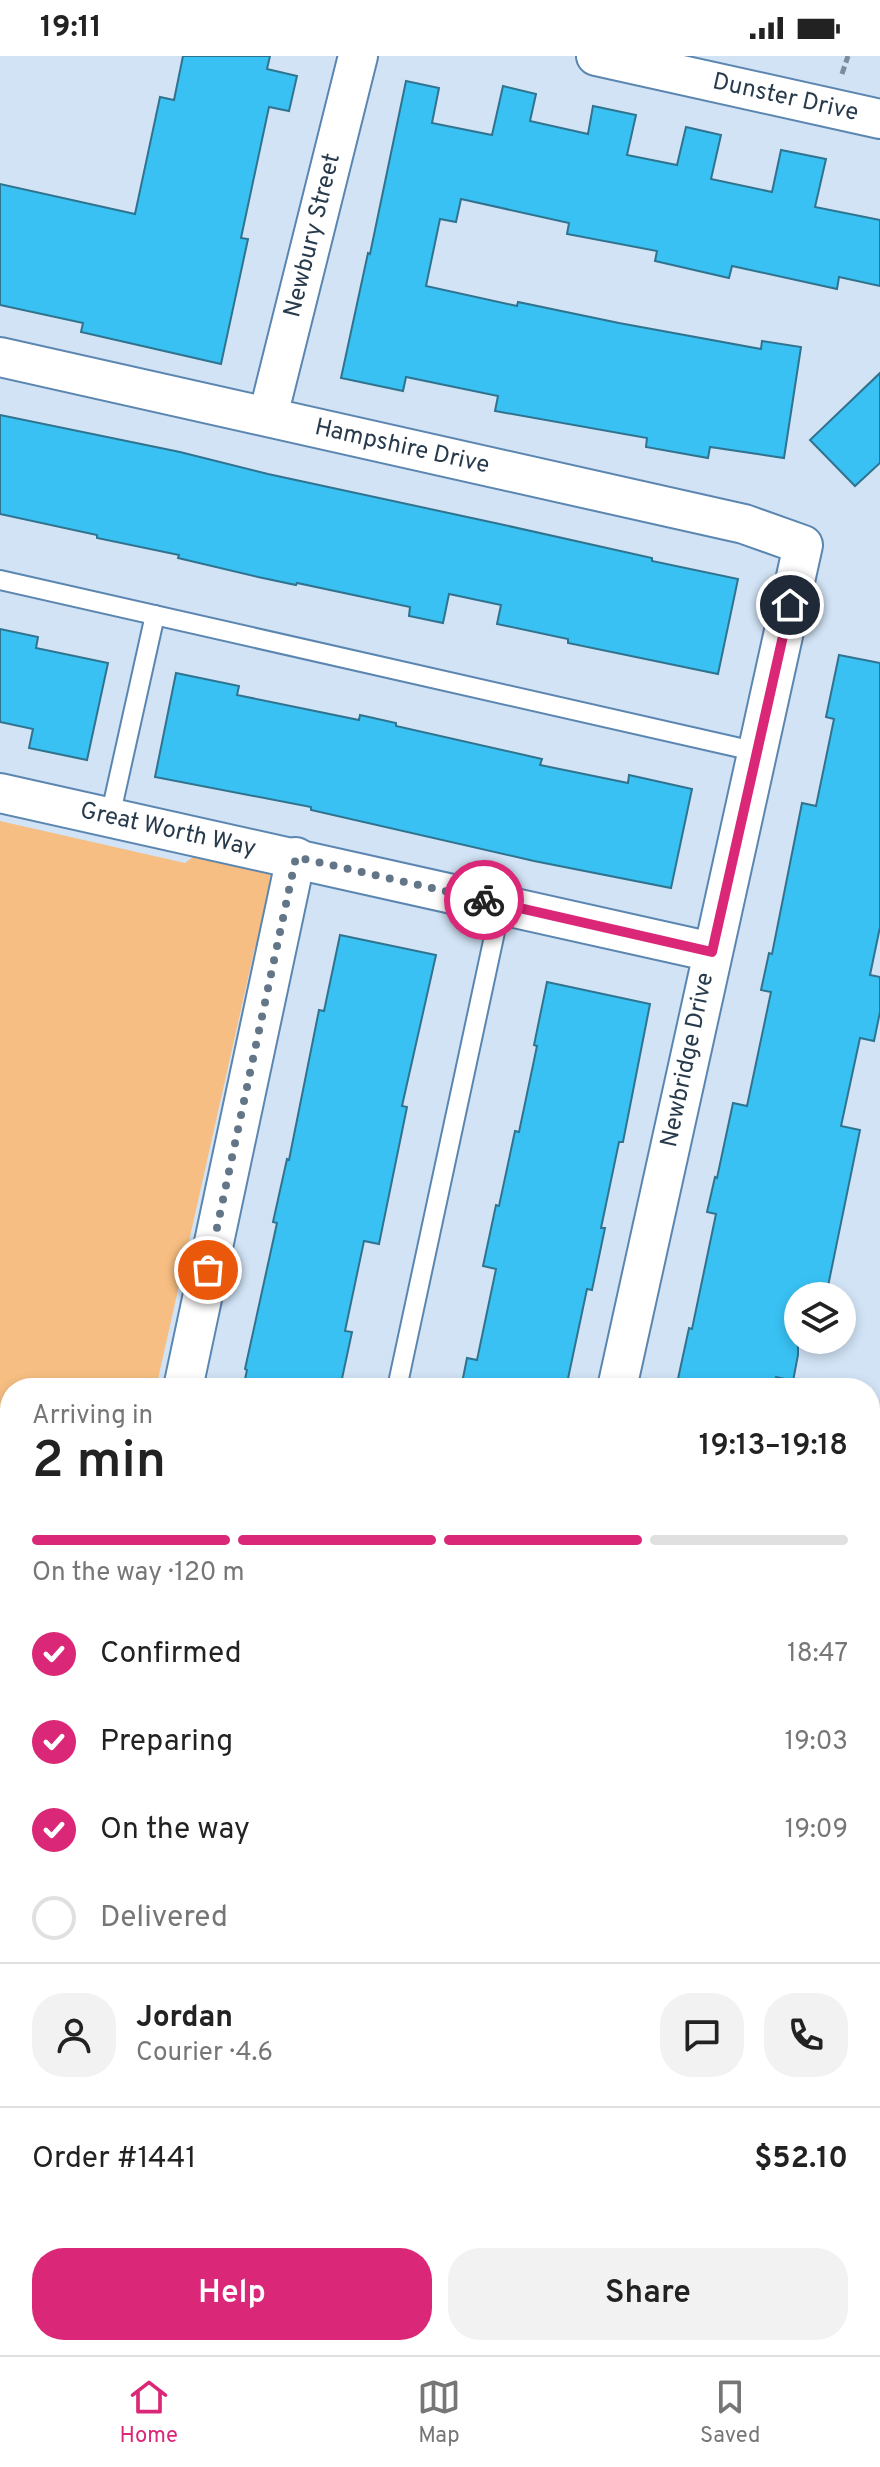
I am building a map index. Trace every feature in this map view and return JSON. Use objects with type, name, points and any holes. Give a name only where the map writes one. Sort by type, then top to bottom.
[{"type":"street","name":"Newbury Street","points":[[268,416],[358,56]]},
{"type":"street","name":"Dunster Drive","points":[[596,56],[880,119]]},
{"type":"street","name":"Hampshire Drive","points":[[0,357],[744,524],[803,545]]},
{"type":"street","name":"Newbridge Drive","points":[[619,1378],[803,545]]},
{"type":"street","name":"Great Worth Way","points":[[0,793],[712,952]]},
{"type":"street","points":[[185,1378],[296,857]]},
{"type":"lane","points":[[0,580],[758,752]]},
{"type":"lane","points":[[110,817],[155,615]]},
{"type":"lane","points":[[399,1378],[501,904]]},
{"type":"shaded area","points":[[0,821],[185,863],[198,853],[259,868],[271,875],[278,888],[271,931],[255,947],[158,1378],[0,1378]]},
{"type":"building","points":[[183,56],[270,56],[267,69],[297,76],[289,111],[269,107],[241,238],[248,239],[221,364],[81,332],[83,323],[0,305],[0,184],[135,214],[160,97],[174,100]]},
{"type":"building","points":[[406,81],[439,88],[432,123],[492,135],[503,86],[536,94],[530,121],[588,134],[593,106],[636,115],[627,155],[677,165],[686,127],[721,135],[711,179],[772,192],[781,150],[826,159],[815,207],[880,220],[880,286],[839,277],[837,289],[732,266],[729,278],[655,261],[657,251],[567,234],[569,223],[461,199],[456,222],[440,219],[426,286],[517,306],[518,302],[761,349],[762,341],[801,347],[784,458],[710,447],[708,458],[646,447],[647,438],[495,411],[498,396],[406,377],[403,391],[341,378]]},
{"type":"building","points":[[880,373],[880,463],[855,486],[810,440]]},
{"type":"building","points":[[0,415],[180,452],[738,579],[718,674],[568,643],[568,639],[497,624],[501,605],[449,594],[443,623],[409,616],[410,607],[258,577],[178,558],[179,555],[0,514]]},
{"type":"building","points":[[0,629],[38,637],[36,648],[108,663],[87,760],[29,748],[33,729],[0,722]]},
{"type":"building","points":[[839,655],[880,663],[880,927],[870,975],[880,977],[880,1012],[874,1041],[860,1038],[841,1126],[860,1130],[829,1282],[784,1282],[784,1354],[798,1354],[794,1378],[678,1378],[689,1328],[692,1329],[716,1214],[707,1212],[733,1103],[747,1106],[771,992],[761,990],[769,953],[772,954],[802,803],[816,806],[834,719],[826,717]]},
{"type":"building","points":[[176,673],[239,686],[237,695],[359,720],[360,715],[396,723],[396,726],[542,759],[540,765],[628,783],[629,775],[692,789],[671,888],[534,861],[311,810],[311,807],[155,777]]},
{"type":"building","points":[[340,935],[436,955],[402,1106],[407,1107],[379,1244],[364,1241],[345,1331],[352,1332],[342,1378],[245,1378],[277,1223],[273,1222],[289,1160],[319,1010],[324,1011]]},
{"type":"building","points":[[547,982],[650,1004],[623,1142],[619,1142],[601,1228],[605,1228],[592,1290],[587,1289],[568,1378],[463,1378],[467,1358],[477,1360],[496,1269],[483,1266],[515,1131],[519,1132],[537,1046],[534,1045]]},
{"type":"way so far","points":[[208,1270],[296,857],[484,900]]},
{"type":"route","points":[[484,900],[712,952],[790,605]]}]
